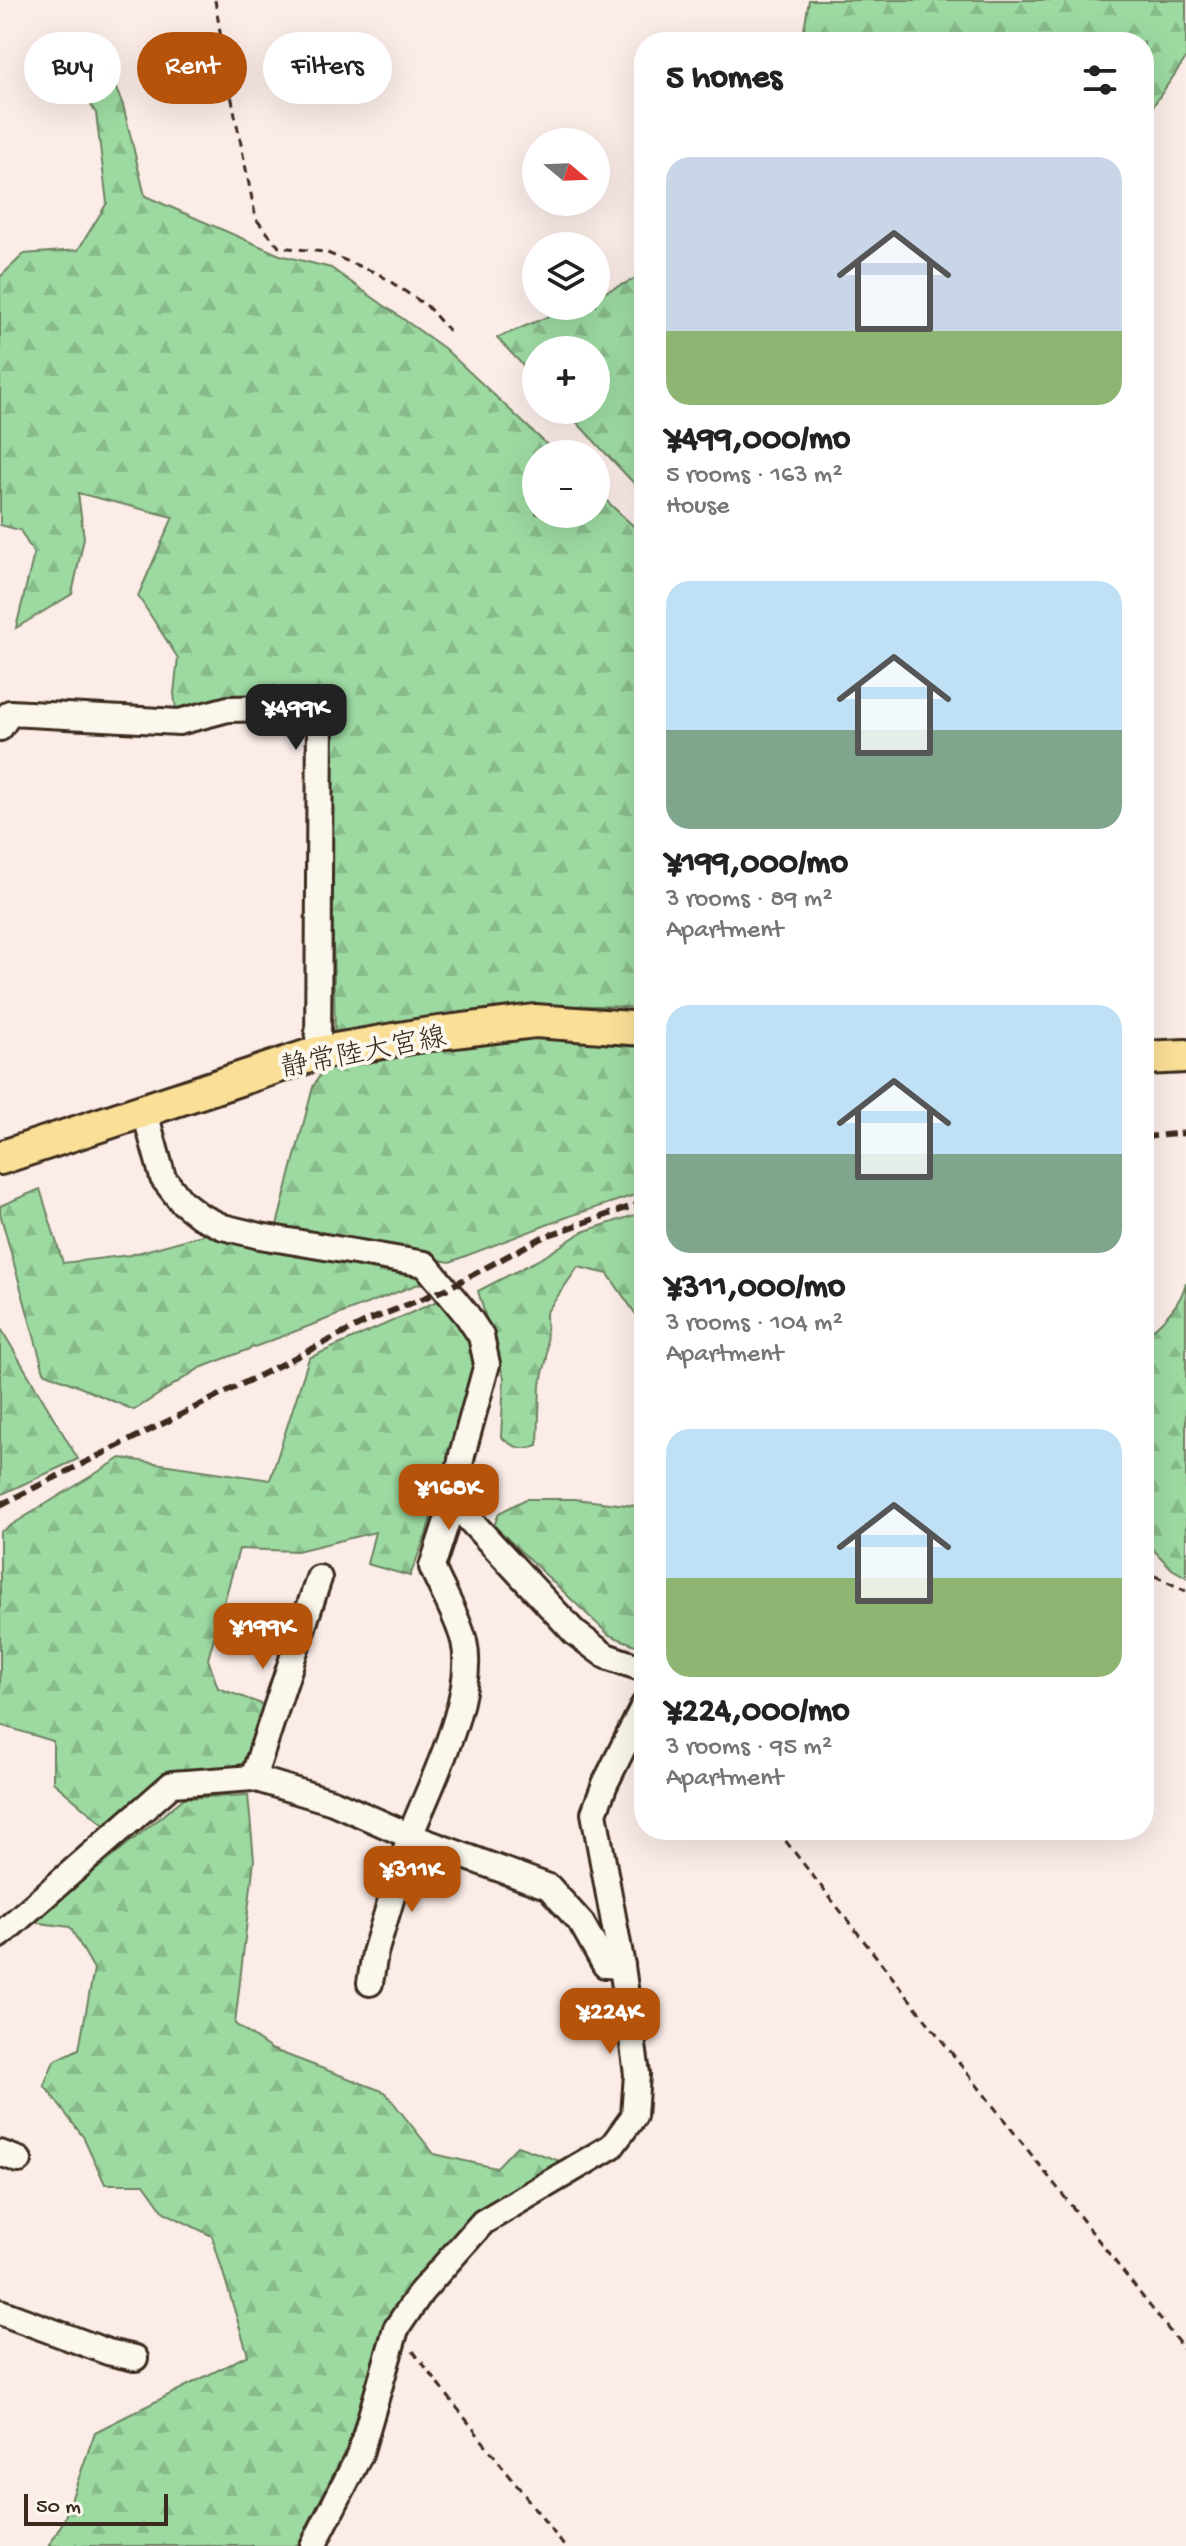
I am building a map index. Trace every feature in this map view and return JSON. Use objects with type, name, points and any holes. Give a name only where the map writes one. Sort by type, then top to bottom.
[{"type":"main road","name":"静常陸大宮線","points":[[0,1158],[318,1053],[423,1035],[535,1021],[634,1028]]},
{"type":"main road","points":[[1154,1058],[1186,1056]]},
{"type":"street","points":[[0,728],[10,713],[179,722],[228,709],[320,707],[318,1053]]},
{"type":"street","points":[[144,1109],[163,1178],[181,1201],[200,1216],[223,1227],[260,1236],[425,1264],[481,1336],[487,1364],[462,1455],[453,1502],[432,1567],[464,1643],[466,1681],[456,1719],[410,1836],[375,1953],[370,1983]]},
{"type":"street","points":[[453,1502],[575,1633],[606,1656],[634,1666]]},
{"type":"street","points":[[253,1778],[319,1578]]},
{"type":"street","points":[[313,2546],[360,2454],[396,2329],[421,2292],[483,2222],[612,2146],[634,2116],[637,2074],[622,1966],[594,1813],[634,1725]]},
{"type":"street","points":[[0,1935],[172,1784],[253,1778],[333,1802],[410,1836],[549,1887],[582,1924],[605,1965],[622,1966]]},
{"type":"street","points":[[0,2312],[108,2352],[135,2358]]},
{"type":"path","points":[[215,0],[256,219],[279,247],[325,252],[379,274],[427,306],[449,331]]},
{"type":"path","points":[[1154,1575],[1186,1591]]},
{"type":"path","points":[[785,1840],[1186,2352]]},
{"type":"path","points":[[396,2329],[564,2546]]},
{"type":"green space","points":[[809,0],[1186,0],[1186,58],[1154,104],[1154,32],[804,32]]},
{"type":"green space","points":[[121,100],[145,196],[280,255],[331,268],[444,348],[542,440],[522,440],[522,528],[610,528],[610,504],[634,527],[634,1008],[528,1008],[335,1036],[328,703],[230,698],[176,710],[174,693],[178,658],[138,596],[173,517],[78,493],[84,538],[72,594],[16,628],[34,554],[20,530],[0,525],[0,277],[24,254],[78,250],[107,203],[96,113],[90,104],[121,104]]},
{"type":"green space","points":[[634,279],[634,483],[610,458],[610,440],[593,440],[578,424],[610,424],[610,336],[522,336],[522,364],[497,338],[540,320],[610,320],[610,290]]},
{"type":"green space","points":[[540,1033],[634,1043],[634,1195],[450,1262],[276,1229],[313,1087],[327,1063]]},
{"type":"green space","points":[[40,1189],[63,1263],[130,1255],[224,1229],[434,1278],[200,1368],[134,1410],[44,1372],[0,1213],[0,1206]]},
{"type":"green space","points":[[634,1215],[634,1312],[608,1274],[578,1267],[546,1313],[547,1358],[540,1385],[538,1445],[518,1447],[501,1437],[504,1378],[478,1291],[544,1257],[582,1232]]},
{"type":"green space","points":[[1186,1282],[1186,1577],[1172,1569],[1154,1550],[1154,1328],[1170,1313]]},
{"type":"green space","points":[[442,1299],[477,1356],[426,1535],[410,1576],[367,1564],[375,1532],[297,1551],[239,1549],[208,1659],[218,1688],[267,1706],[249,1763],[166,1776],[104,1825],[53,1782],[53,1741],[0,1725],[0,1532],[121,1458],[270,1480],[309,1358]]},
{"type":"green space","points":[[0,1327],[78,1459],[0,1495]]},
{"type":"green space","points":[[526,1499],[574,1499],[634,1506],[634,1645],[609,1635],[494,1526],[499,1513]]},
{"type":"green space","points":[[248,1795],[254,1860],[235,2024],[271,2049],[385,2092],[434,2154],[496,2168],[517,2146],[560,2161],[482,2213],[398,2306],[380,2382],[297,2546],[49,2546],[64,2520],[95,2432],[248,2355],[212,2236],[164,2212],[144,2184],[105,2184],[84,2138],[44,2085],[54,2061],[79,2049],[94,1969],[70,1927],[32,1922],[184,1798]]},
{"type":"railway","points":[[1154,1136],[1186,1133]]},
{"type":"railway","points":[[0,1505],[370,1320],[446,1289],[543,1237],[634,1205]]}]
